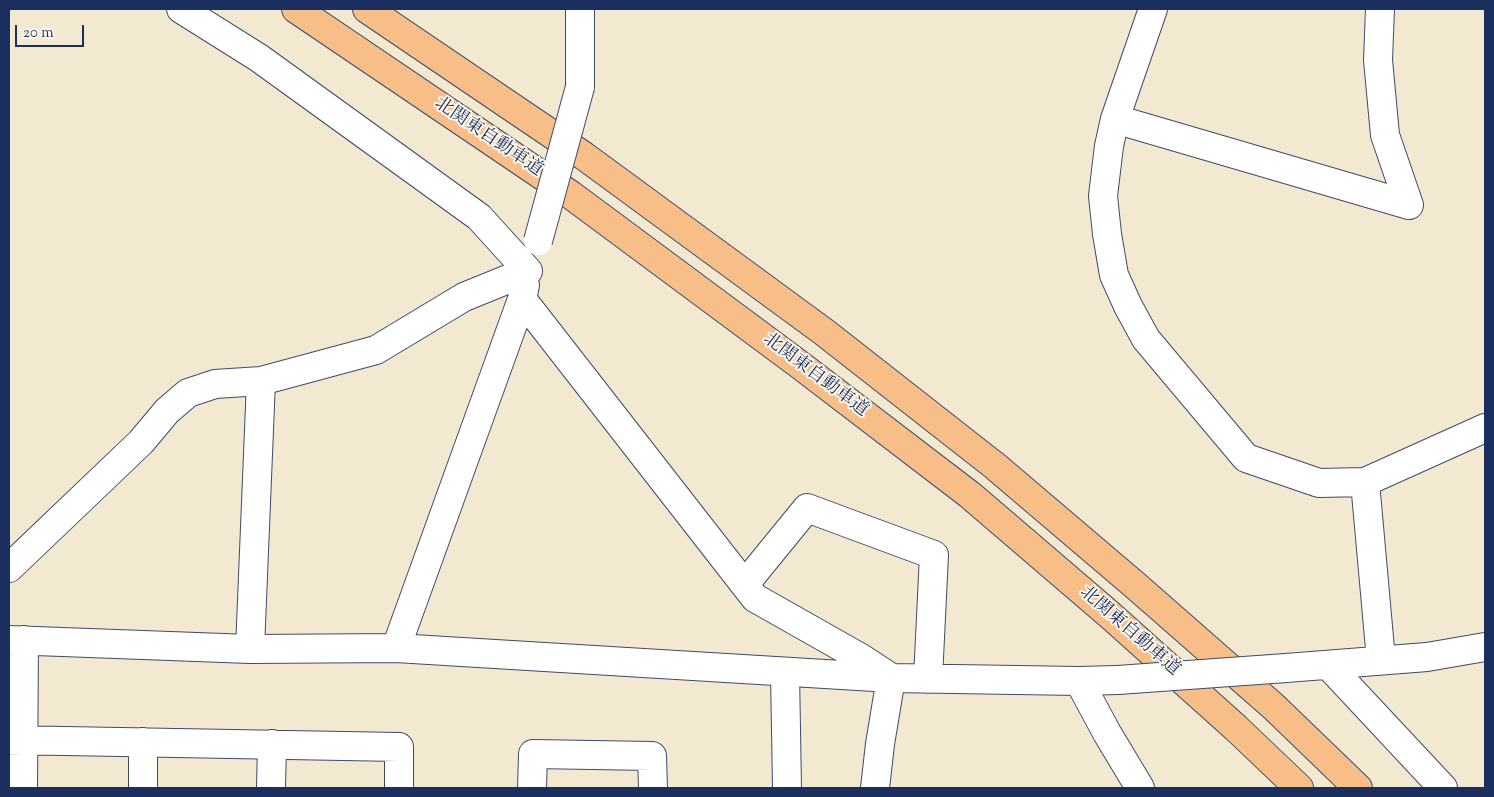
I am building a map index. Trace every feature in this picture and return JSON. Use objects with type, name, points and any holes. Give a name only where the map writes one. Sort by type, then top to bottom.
[{"type":"highway","name":"北関東自動車道","points":[[296,9],[571,195],[963,489],[1110,615],[1236,728],[1299,788]]},
{"type":"highway","points":[[367,9],[584,156],[847,350],[995,466],[1274,707],[1358,788]]},
{"type":"street","points":[[181,9],[259,58],[479,217],[528,270]]},
{"type":"street","points":[[396,648],[522,299],[528,270],[538,241],[580,87],[580,9]]},
{"type":"street","points":[[1152,9],[1115,119],[1109,146],[1103,196],[1114,275],[1146,339],[1246,458],[1319,483],[1365,482],[1485,428]]},
{"type":"street","points":[[1115,119],[1409,205],[1385,135],[1378,60],[1380,9]]},
{"type":"street","points":[[9,568],[141,442],[167,411],[188,393],[216,384],[261,381],[376,350],[464,297],[528,270]]},
{"type":"street","points":[[522,299],[755,598],[861,658],[891,678]]},
{"type":"street","points":[[250,649],[261,381]]},
{"type":"street","points":[[1365,482],[1381,660]]},
{"type":"street","points":[[744,584],[807,508],[934,554],[928,679]]},
{"type":"street","points":[[23,788],[16,740],[17,640],[250,649],[396,648],[891,678],[1079,681],[1329,666],[1427,657],[1485,647]]},
{"type":"street","points":[[1329,666],[1444,788]]},
{"type":"street","points":[[785,672],[788,788]]},
{"type":"street","points":[[875,788],[891,678]]},
{"type":"street","points":[[1079,681],[1140,788]]},
{"type":"street","points":[[16,740],[399,747],[399,788]]},
{"type":"street","points":[[143,742],[143,788]]},
{"type":"street","points":[[272,744],[272,788]]},
{"type":"street","points":[[532,788],[533,754],[652,756],[653,788]]}]
